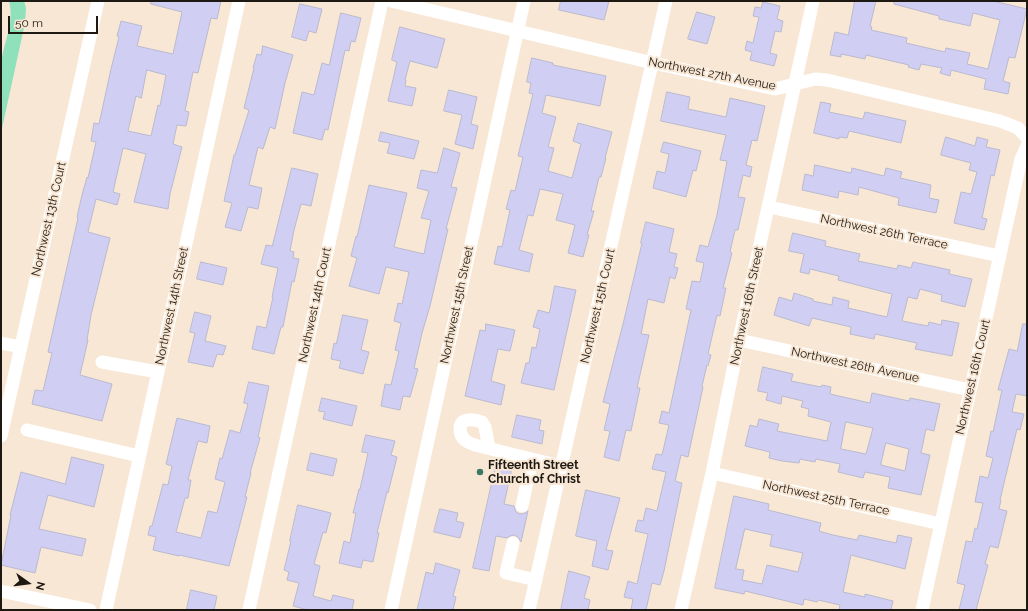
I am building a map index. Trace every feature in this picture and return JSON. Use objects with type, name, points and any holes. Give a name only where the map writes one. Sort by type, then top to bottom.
[{"type":"street","name":"Northwest 13th Court","points":[[1,436],[98,1]]},
{"type":"street","name":"Northwest 14th Street","points":[[106,610],[239,1]]},
{"type":"street","name":"Northwest 14th Court","points":[[249,610],[382,1]]},
{"type":"street","name":"Northwest 27th Avenue","points":[[391,1],[653,63],[775,89],[815,79],[827,80],[1000,121],[1018,128],[1027,137]]},
{"type":"street","name":"Northwest 15th Street","points":[[391,610],[524,1]]},
{"type":"street","name":"Northwest 15th Court","points":[[529,610],[666,1]]},
{"type":"street","name":"Northwest 16th Street","points":[[684,609],[739,340],[813,1]]},
{"type":"street","name":"Northwest 16th Court","points":[[922,610],[1027,137]]},
{"type":"street","name":"Northwest 26th Terrace","points":[[769,207],[1000,256]]},
{"type":"street","name":"Northwest 26th Avenue","points":[[739,340],[970,390]]},
{"type":"street","points":[[1,343],[21,347]]},
{"type":"street","points":[[102,362],[158,372]]},
{"type":"street","points":[[28,430],[139,456]]},
{"type":"street","points":[[489,448],[561,467]]},
{"type":"street","points":[[522,506],[532,459]]},
{"type":"street","name":"Northwest 25th Terrace","points":[[712,473],[941,524]]},
{"type":"street","points":[[513,542],[506,573],[536,580]]},
{"type":"street","points":[[1,591],[90,610]]},
{"type":"green space","points":[[9,1],[24,1],[26,8],[25,23],[1,133],[1,65],[11,17]]},
{"type":"building","points":[[151,1],[221,1],[217,19],[211,18],[198,73],[193,72],[185,111],[189,112],[186,126],[177,125],[173,144],[182,147],[170,194],[168,209],[134,202],[146,154],[123,148],[113,192],[120,194],[117,205],[96,199],[88,232],[110,238],[91,315],[88,340],[80,375],[112,384],[102,421],[32,404],[35,390],[43,391],[52,353],[48,352],[82,195],[87,177],[88,178],[96,142],[91,141],[94,123],[99,124],[119,37],[117,36],[121,21],[142,26],[137,46],[173,54],[182,12],[151,4]],"holes":[[[147,70],[166,75],[160,106],[158,105],[151,136],[128,131],[136,96],[141,98]]]},
{"type":"building","points":[[561,1],[609,1],[604,20],[559,10]]},
{"type":"building","points":[[855,1],[876,1],[870,26],[872,27],[871,30],[907,38],[906,43],[945,52],[946,48],[970,53],[967,64],[988,69],[1000,20],[973,13],[970,26],[939,19],[939,16],[894,4],[894,1],[993,1],[1027,9],[1015,58],[1009,57],[1003,81],[1010,83],[1008,94],[984,89],[986,79],[951,70],[950,76],[940,73],[942,68],[921,64],[919,70],[908,67],[909,65],[866,55],[865,59],[841,54],[841,57],[830,55],[835,32],[848,35]]},
{"type":"building","points":[[763,2],[780,6],[777,19],[783,21],[781,32],[775,31],[770,53],[777,55],[774,66],[750,60],[752,52],[745,50],[747,41],[753,43],[759,17],[753,16],[755,7],[761,8]]},
{"type":"building","points":[[300,4],[322,9],[316,33],[309,31],[306,41],[292,37]]},
{"type":"building","points":[[697,12],[715,17],[707,44],[688,39]]},
{"type":"building","points":[[341,13],[361,18],[355,42],[351,41],[349,51],[345,50],[328,130],[325,129],[322,140],[293,133],[302,92],[314,95],[322,63],[329,65]]},
{"type":"building","points":[[400,27],[445,39],[437,68],[410,61],[405,86],[416,88],[412,106],[388,101],[397,62],[392,60]]},
{"type":"building","points":[[263,46],[293,55],[275,129],[270,127],[263,149],[258,147],[249,185],[262,188],[258,209],[248,207],[241,231],[225,227],[232,203],[224,201],[234,155],[249,110],[244,108],[253,68],[257,54],[261,55]]},
{"type":"building","points":[[532,58],[553,63],[553,65],[606,76],[600,106],[546,95],[542,113],[556,117],[548,147],[554,148],[548,171],[572,178],[581,144],[573,141],[578,123],[612,132],[591,211],[594,211],[587,235],[589,235],[583,257],[568,253],[575,225],[556,220],[563,194],[540,189],[533,216],[528,215],[519,250],[533,254],[529,272],[494,264],[498,246],[502,247],[510,210],[506,209],[511,190],[515,191],[523,157],[518,156],[533,94],[529,93],[531,83],[527,82]]},
{"type":"building","points":[[449,90],[477,97],[471,124],[478,126],[473,149],[455,144],[462,115],[444,111]]},
{"type":"building","points":[[667,92],[690,97],[688,109],[726,117],[730,98],[765,106],[757,141],[752,140],[746,165],[752,167],[750,177],[743,175],[738,197],[745,198],[738,230],[735,230],[730,252],[732,253],[723,288],[726,288],[720,316],[717,315],[708,354],[711,355],[702,386],[688,457],[681,455],[675,481],[682,483],[664,571],[660,585],[652,583],[646,610],[631,610],[633,599],[624,597],[628,581],[637,584],[648,534],[635,531],[638,520],[643,521],[646,508],[657,511],[666,472],[652,469],[656,454],[662,455],[669,425],[659,423],[662,411],[669,413],[691,310],[686,309],[692,281],[700,282],[704,263],[696,261],[700,245],[708,247],[717,215],[727,161],[720,160],[726,135],[661,121]]},
{"type":"building","points":[[821,102],[831,104],[829,112],[863,119],[865,112],[906,121],[901,143],[849,131],[847,138],[839,137],[839,139],[814,133]]},
{"type":"building","points":[[381,132],[419,141],[414,159],[387,153],[390,143],[379,141]]},
{"type":"building","points":[[946,137],[975,146],[977,137],[988,140],[986,147],[1000,150],[994,176],[991,175],[982,218],[987,219],[984,230],[954,223],[961,192],[971,194],[977,172],[969,170],[971,163],[941,155]]},
{"type":"building","points":[[664,142],[701,151],[696,171],[693,170],[686,197],[653,188],[657,171],[665,173],[669,154],[661,152]]},
{"type":"building","points":[[444,148],[460,153],[451,187],[457,188],[414,368],[418,369],[410,397],[403,396],[400,410],[381,406],[385,384],[391,385],[399,351],[395,350],[401,323],[394,321],[398,303],[402,304],[409,272],[386,267],[379,294],[349,286],[357,258],[351,256],[369,185],[407,193],[394,247],[424,254],[431,220],[421,218],[429,191],[417,188],[421,170],[437,173]]},
{"type":"building","points":[[815,165],[851,173],[852,168],[884,176],[886,168],[902,172],[900,178],[931,185],[929,198],[939,200],[936,213],[898,205],[899,198],[859,187],[858,195],[839,191],[838,198],[802,190],[805,174],[813,176]]},
{"type":"building","points":[[292,168],[318,174],[311,206],[301,204],[294,230],[290,251],[294,252],[293,258],[299,259],[294,282],[292,281],[283,327],[281,327],[274,354],[252,349],[257,326],[266,328],[278,268],[261,264],[266,245],[272,246]]},
{"type":"building","points":[[646,222],[674,229],[669,252],[677,254],[674,267],[678,268],[675,279],[670,277],[664,303],[648,299],[641,334],[649,335],[637,388],[640,388],[631,431],[626,430],[619,461],[604,457],[610,431],[604,430],[610,404],[603,402],[624,320]]},
{"type":"building","points":[[793,233],[826,241],[825,246],[860,254],[858,261],[897,269],[898,265],[911,268],[913,262],[950,270],[949,274],[972,279],[965,307],[941,301],[942,295],[920,289],[917,299],[908,297],[902,321],[928,326],[929,322],[941,325],[942,320],[959,323],[952,356],[915,349],[917,343],[875,334],[874,339],[850,334],[851,327],[812,318],[809,326],[774,315],[779,297],[792,301],[794,293],[813,299],[813,301],[832,305],[833,297],[849,301],[848,308],[887,317],[892,294],[838,280],[839,276],[810,269],[809,274],[800,272],[804,254],[789,251]]},
{"type":"building","points":[[201,262],[227,268],[223,285],[197,279]]},
{"type":"building","points":[[555,286],[576,290],[554,390],[521,383],[526,363],[529,363],[532,347],[536,348],[540,329],[533,327],[538,310],[549,313]]},
{"type":"building","points":[[195,312],[211,316],[205,341],[226,346],[223,355],[217,354],[213,367],[188,362],[195,333],[190,332]]},
{"type":"building","points":[[343,315],[368,320],[361,350],[369,352],[363,374],[339,368],[341,361],[331,359],[334,343],[336,344]]},
{"type":"building","points":[[486,324],[515,330],[510,351],[498,349],[491,381],[505,385],[501,405],[465,396],[480,330],[485,331]]},
{"type":"building","points":[[1023,324],[1027,324],[1027,396],[1016,394],[1012,412],[1024,414],[1020,430],[1017,429],[1000,500],[999,509],[1007,511],[998,548],[990,546],[985,564],[988,565],[976,610],[959,610],[965,585],[957,583],[966,541],[972,542],[975,528],[977,529],[983,503],[975,502],[980,476],[988,478],[993,458],[986,456],[1002,390],[998,390],[1009,349],[1017,351]]},
{"type":"building","points":[[763,367],[793,374],[791,381],[821,387],[822,385],[831,387],[830,394],[870,403],[872,393],[909,401],[910,398],[940,404],[934,431],[926,429],[921,453],[930,455],[921,495],[888,488],[890,477],[865,472],[863,478],[838,472],[840,464],[816,459],[815,462],[800,459],[799,463],[782,461],[769,458],[770,452],[745,446],[750,425],[757,427],[759,419],[779,424],[777,431],[827,441],[831,422],[808,416],[809,409],[801,407],[803,401],[782,396],[781,404],[766,400],[768,393],[758,391]],"holes":[[[846,422],[873,428],[866,454],[841,449]],[[886,443],[909,449],[905,471],[881,465]]]},
{"type":"building","points":[[249,382],[269,386],[258,437],[260,438],[245,497],[247,497],[229,566],[153,550],[156,537],[148,535],[150,526],[152,526],[163,484],[168,485],[172,466],[166,464],[177,418],[210,426],[207,443],[198,441],[188,480],[191,480],[188,498],[185,498],[176,532],[201,538],[208,511],[217,513],[225,482],[215,479],[220,458],[222,459],[230,430],[240,433],[248,404],[244,403]]},
{"type":"building","points":[[322,398],[357,406],[352,426],[323,419],[325,412],[319,411]]},
{"type":"building","points":[[517,415],[541,420],[539,430],[544,431],[542,444],[512,437]]},
{"type":"building","points":[[366,435],[395,441],[391,455],[397,457],[377,533],[379,533],[373,562],[363,560],[361,568],[339,563],[344,541],[350,543],[356,513],[353,513],[368,453],[362,452]]},
{"type":"building","points":[[311,453],[337,459],[333,476],[307,470]]},
{"type":"building","points":[[72,457],[104,465],[94,507],[48,495],[39,529],[86,539],[82,556],[41,547],[35,573],[1,565],[10,515],[21,472],[65,484]]},
{"type":"building","points":[[496,465],[512,468],[504,504],[514,506],[516,512],[520,514],[528,511],[521,542],[518,537],[514,535],[507,538],[496,536],[489,571],[473,568]]},
{"type":"building","points":[[586,490],[620,498],[606,550],[613,551],[608,570],[592,566],[597,541],[576,536]]},
{"type":"building","points":[[734,496],[769,504],[768,510],[821,523],[819,531],[833,535],[857,540],[859,535],[896,543],[898,535],[912,538],[905,569],[851,555],[843,592],[865,597],[865,594],[893,601],[891,610],[839,610],[840,605],[818,600],[817,602],[804,599],[803,605],[745,591],[744,594],[715,588]],"holes":[[[745,529],[772,535],[770,546],[803,553],[798,572],[767,565],[762,584],[742,580],[744,570],[736,569]]]},
{"type":"building","points":[[298,505],[331,513],[326,533],[323,532],[314,564],[320,566],[313,596],[331,601],[333,595],[354,600],[352,610],[308,610],[293,606],[299,583],[287,580],[289,572],[284,570]]},
{"type":"building","points":[[440,509],[458,513],[456,521],[464,523],[460,538],[434,532]]},
{"type":"building","points":[[436,563],[460,570],[453,596],[456,597],[453,610],[417,610],[426,572],[433,574]]},
{"type":"building","points":[[569,571],[590,577],[584,598],[590,600],[588,610],[561,610]]},
{"type":"building","points":[[191,590],[217,596],[214,610],[187,609]]},
{"type":"place","name":"Fifteenth Street Church of Christ","points":[[480,472]]}]
